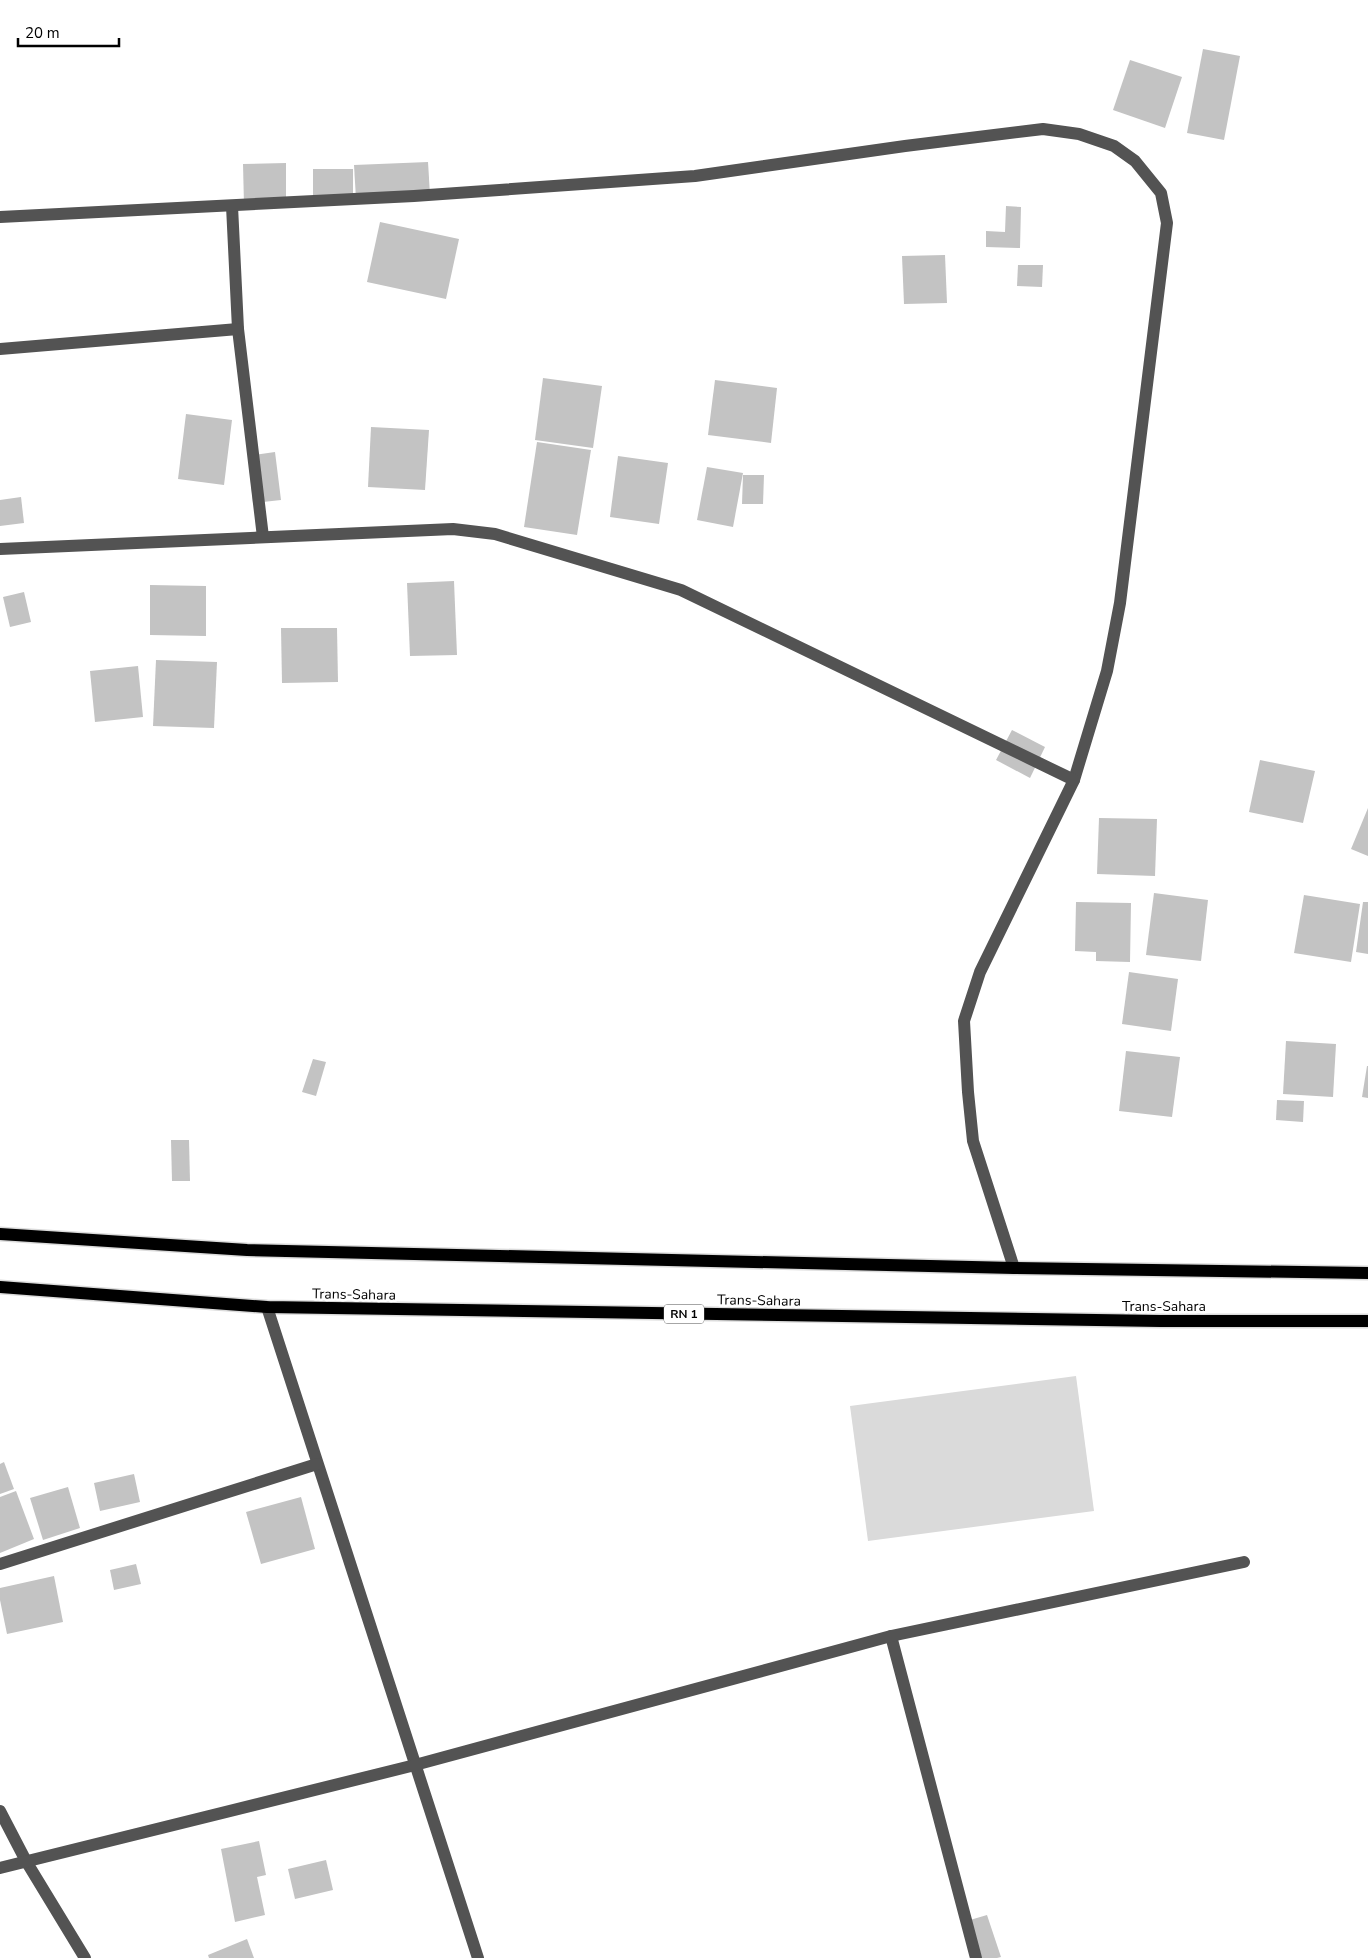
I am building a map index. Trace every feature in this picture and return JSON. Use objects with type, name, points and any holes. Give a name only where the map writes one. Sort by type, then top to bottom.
[{"type":"main road","points":[[0,1234],[247,1250],[1014,1268],[1368,1273]]},
{"type":"main road","name":"Trans-Sahara","points":[[0,1287],[267,1307],[1160,1321],[1368,1321]]},
{"type":"street","points":[[0,217],[434,195],[695,176],[896,147],[1043,129],[1079,134],[1114,146],[1135,161],[1161,193],[1167,223],[1120,602],[1107,672],[1074,780],[980,972],[964,1021],[973,1141],[1014,1268]]},
{"type":"street","points":[[232,206],[238,329],[263,537]]},
{"type":"street","points":[[0,349],[238,329]]},
{"type":"street","points":[[0,548],[453,529],[495,534],[681,590],[1074,780]]},
{"type":"street","points":[[267,1307],[478,1958]]},
{"type":"street","points":[[0,1564],[317,1464]]},
{"type":"street","points":[[0,1868],[416,1765],[891,1636],[1244,1562]]},
{"type":"street","points":[[891,1636],[976,1958]]},
{"type":"street","points":[[0,1811],[26,1861],[85,1958]]},
{"type":"shaded area","points":[[1076,1376],[1094,1511],[868,1541],[850,1406]]},
{"type":"building","points":[[1203,49],[1240,56],[1224,140],[1187,133]]},
{"type":"building","points":[[1130,60],[1182,77],[1165,128],[1113,110]]},
{"type":"building","points":[[428,162],[430,195],[356,199],[354,165]]},
{"type":"building","points":[[286,163],[286,204],[244,205],[243,164]]},
{"type":"building","points":[[313,169],[353,169],[353,201],[313,201]]},
{"type":"building","points":[[1006,206],[1021,207],[1020,248],[986,247],[986,231],[1005,232]]},
{"type":"building","points":[[380,222],[459,239],[446,299],[367,282]]},
{"type":"building","points":[[945,255],[947,303],[904,304],[902,256]]},
{"type":"building","points":[[1018,265],[1043,265],[1042,287],[1017,286]]},
{"type":"building","points":[[543,378],[602,386],[593,448],[535,440]]},
{"type":"building","points":[[715,380],[777,388],[771,443],[708,435]]},
{"type":"building","points":[[186,414],[232,420],[224,485],[178,479]]},
{"type":"building","points":[[371,427],[429,430],[425,490],[368,487]]},
{"type":"building","points":[[537,442],[591,450],[577,535],[524,527]]},
{"type":"building","points":[[275,452],[281,500],[253,503],[248,456]]},
{"type":"building","points":[[618,456],[668,463],[659,524],[610,517]]},
{"type":"building","points":[[707,467],[743,473],[733,527],[697,520]]},
{"type":"building","points":[[743,475],[764,475],[763,504],[742,504]]},
{"type":"building","points":[[21,497],[24,523],[0,526],[0,500]]},
{"type":"building","points":[[454,581],[457,655],[410,656],[407,583]]},
{"type":"building","points":[[150,585],[206,586],[206,636],[150,635]]},
{"type":"building","points":[[24,592],[31,622],[10,627],[3,597]]},
{"type":"building","points":[[281,628],[337,628],[338,682],[282,683]]},
{"type":"building","points":[[156,660],[217,662],[214,728],[153,726]]},
{"type":"building","points":[[138,666],[143,717],[95,722],[90,671]]},
{"type":"building","points":[[1012,730],[1045,747],[1030,778],[996,760]]},
{"type":"building","points":[[1260,760],[1315,771],[1303,823],[1249,812]]},
{"type":"building","points":[[1368,808],[1368,856],[1351,849]]},
{"type":"building","points":[[1099,818],[1157,819],[1155,876],[1097,874]]},
{"type":"building","points":[[1154,893],[1208,900],[1201,961],[1146,955]]},
{"type":"building","points":[[1304,895],[1360,904],[1351,962],[1294,953]]},
{"type":"building","points":[[1076,902],[1131,903],[1130,962],[1096,961],[1096,952],[1075,951]]},
{"type":"building","points":[[1363,902],[1368,902],[1368,954],[1356,952]]},
{"type":"building","points":[[1129,972],[1178,979],[1171,1031],[1122,1024]]},
{"type":"building","points":[[1286,1041],[1336,1044],[1333,1097],[1283,1094]]},
{"type":"building","points":[[1126,1051],[1180,1057],[1172,1117],[1119,1111]]},
{"type":"building","points":[[313,1059],[326,1062],[316,1096],[302,1092]]},
{"type":"building","points":[[1368,1066],[1368,1098],[1362,1097]]},
{"type":"building","points":[[1277,1100],[1304,1101],[1303,1122],[1276,1120]]},
{"type":"building","points":[[171,1140],[189,1140],[190,1181],[172,1181]]},
{"type":"building","points":[[4,1462],[14,1489],[0,1494],[0,1464]]},
{"type":"building","points":[[134,1474],[140,1502],[100,1511],[94,1483]]},
{"type":"building","points":[[68,1487],[80,1528],[43,1540],[30,1498]]},
{"type":"building","points":[[16,1491],[34,1539],[0,1553],[0,1497]]},
{"type":"building","points":[[301,1497],[315,1549],[261,1564],[246,1512]]},
{"type":"building","points":[[136,1564],[141,1584],[114,1590],[110,1570]]},
{"type":"building","points":[[54,1576],[63,1622],[7,1634],[0,1600],[0,1588]]},
{"type":"building","points":[[259,1841],[266,1875],[257,1877],[265,1915],[235,1922],[221,1849]]},
{"type":"building","points":[[326,1860],[333,1890],[295,1899],[288,1869]]},
{"type":"building","points":[[987,1915],[1001,1957],[982,1958],[970,1920]]},
{"type":"building","points":[[247,1939],[254,1958],[209,1958],[208,1955]]}]
